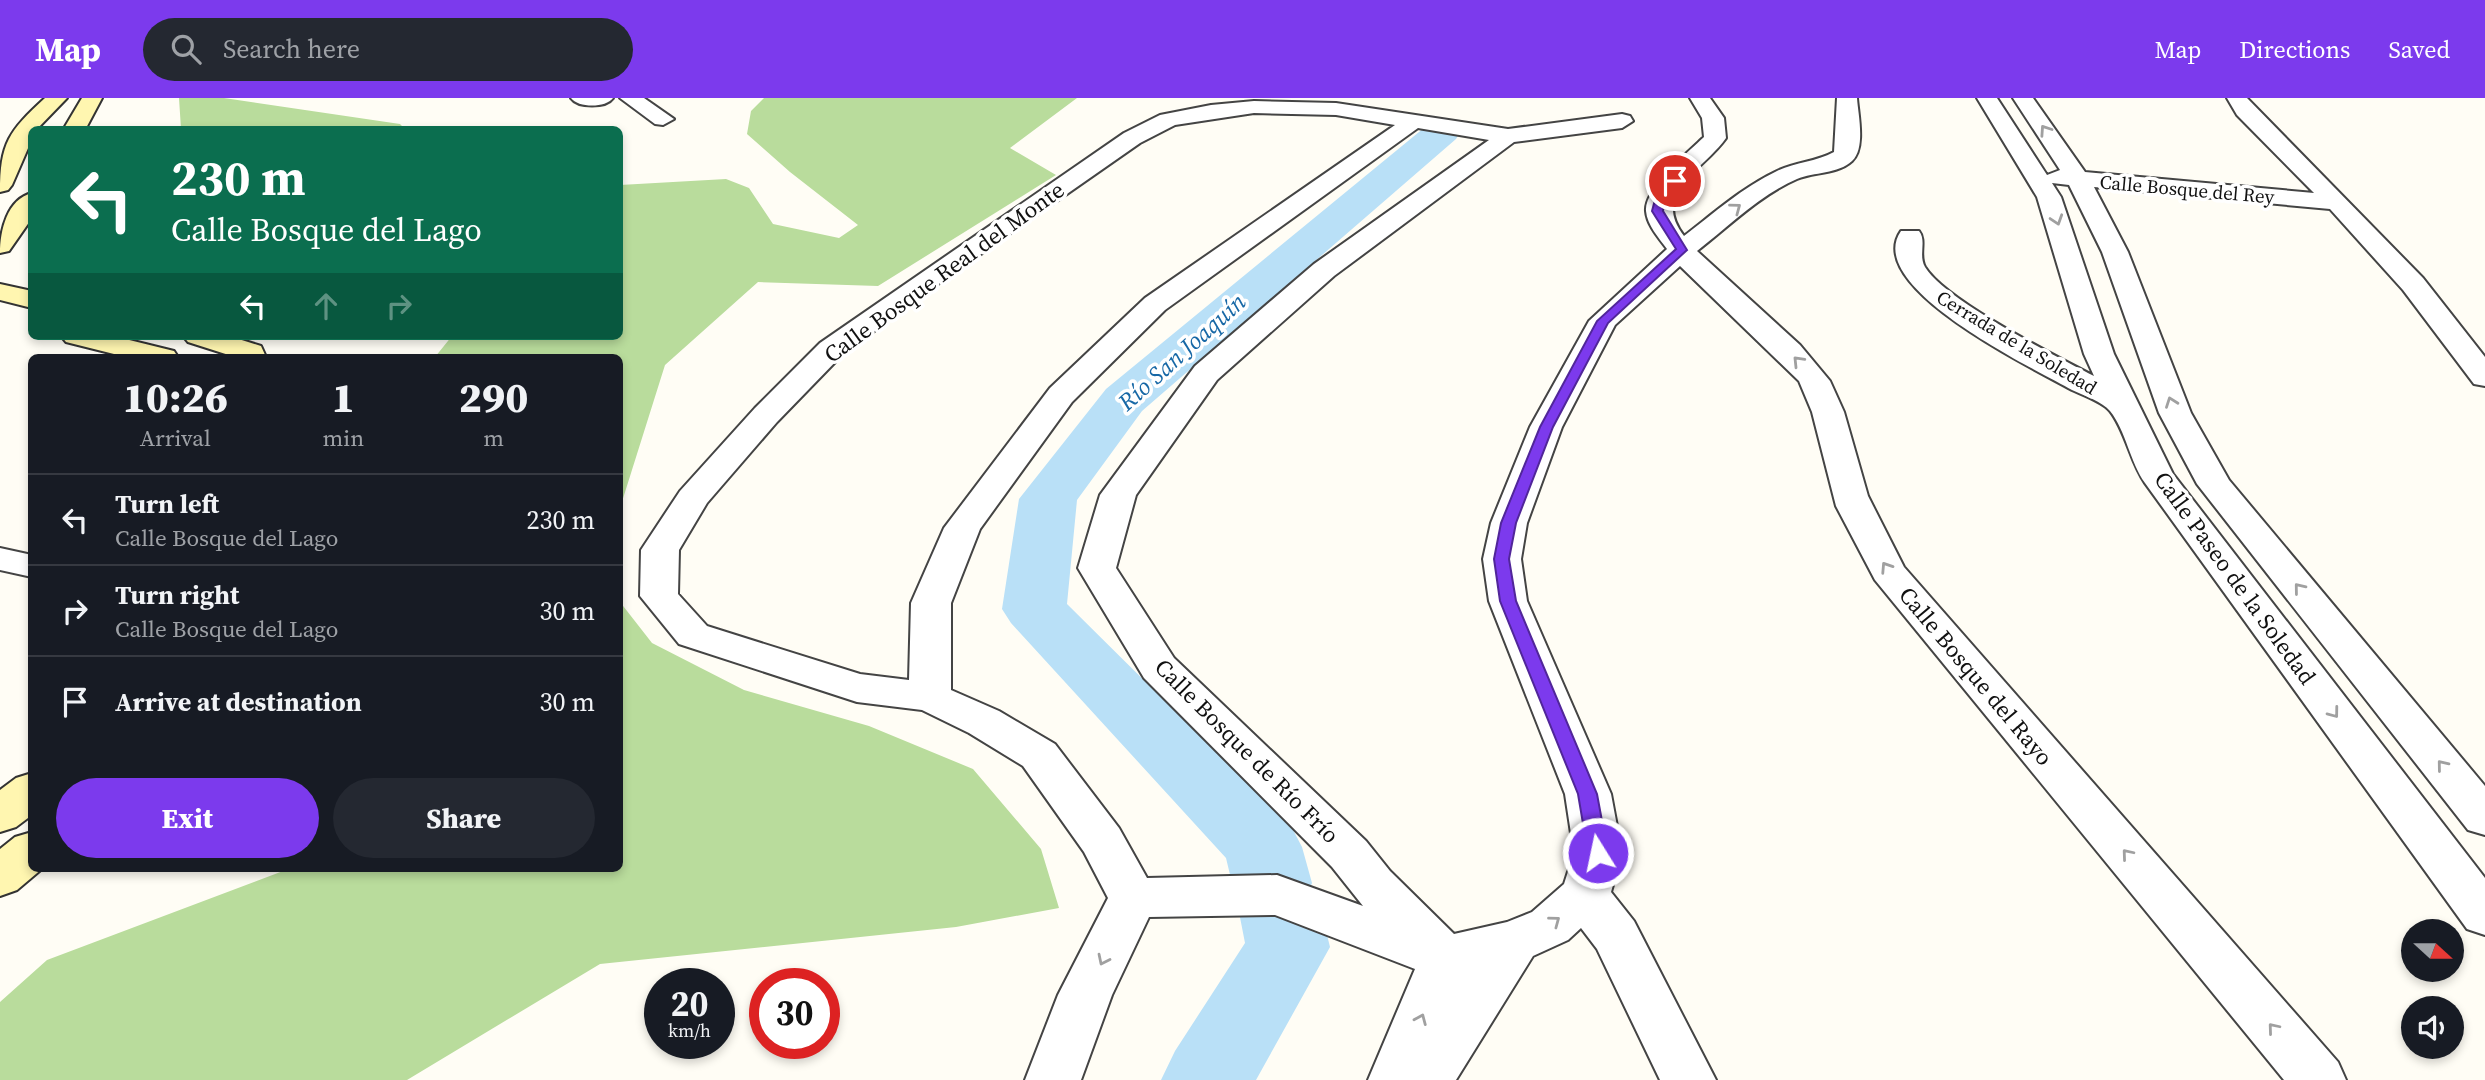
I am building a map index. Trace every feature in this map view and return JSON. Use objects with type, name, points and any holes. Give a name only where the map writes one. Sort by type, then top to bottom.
[{"type":"main road","points":[[2,180],[25,128],[57,98]]},
{"type":"main road","points":[[76,126],[93,98]]},
{"type":"main road","points":[[0,245],[28,206]]},
{"type":"main road","points":[[0,292],[28,299]]},
{"type":"main road","points":[[0,318],[28,325]]},
{"type":"main road","points":[[93,340],[151,354]]},
{"type":"main road","points":[[211,340],[250,354]]},
{"type":"main road","points":[[0,815],[28,793]]},
{"type":"main road","points":[[0,877],[28,853]]},
{"type":"street","points":[[581,98],[603,98]]},
{"type":"street","points":[[630,98],[663,119]]},
{"type":"street","name":"Calle Bosque del Rayo","points":[[1700,98],[1713,118],[1714,138],[1661,196],[1658,211],[1682,250],[1798,361],[1821,391],[1860,522],[1888,572],[2318,1080]]},
{"type":"street","points":[[1052,1080],[1085,995],[1133,898],[1277,895],[1445,958],[1515,942],[1550,926],[1585,895],[1598,853],[1588,794],[1508,601],[1502,559],[1509,523],[1546,427],[1603,321],[1682,250],[1761,189],[1789,174],[1829,164],[1844,156],[1848,145],[1847,98]]},
{"type":"street","name":"Calle Paseo de la Soledad","points":[[1987,98],[2049,197],[2099,354],[2157,477],[2485,915]]},
{"type":"street","name":"Calle Paseo de la Soledad","points":[[2023,98],[2078,179],[2115,252],[2175,413],[2214,484],[2485,818]]},
{"type":"street","points":[[2238,98],[2245,110],[2337,202],[2413,284],[2485,377]]},
{"type":"street","name":"Calle Bosque Real del Monte","points":[[1133,898],[1102,841],[1039,755],[984,722],[930,697],[856,688],[693,635],[659,596],[660,550],[692,498],[766,415],[831,349],[1109,154],[1168,120],[1211,111],[1254,107],[1336,110],[1416,120],[1507,136]]},
{"type":"street","points":[[930,697],[931,603],[962,528],[1061,395],[1156,304],[1416,120]]},
{"type":"street","name":"Calle Bosque de Río Frío","points":[[1445,958],[1373,885],[1349,854],[1159,668],[1097,568],[1118,495],[1206,373],[1324,270],[1507,136],[1622,121]]},
{"type":"street","name":"Calle Bosque del Rey","points":[[2037,175],[2337,202]]},
{"type":"street","name":"Cerrada de la Soledad","points":[[1910,236],[1908,256],[1912,270],[1930,291],[2032,354],[2121,403]]},
{"type":"street","points":[[0,559],[28,565]]},
{"type":"street","points":[[1585,895],[1616,936],[1688,1080]]},
{"type":"street","points":[[1425,1080],[1515,942]]},
{"type":"street","points":[[1396,1080],[1445,958]]},
{"type":"green space","points":[[179,98],[224,98],[402,126],[181,126]]},
{"type":"green space","points":[[764,98],[1077,98],[1010,148],[1056,175],[878,286],[758,282],[665,365],[623,498],[623,354],[437,354],[449,340],[623,340],[623,185],[726,179],[749,188],[773,224],[839,238],[858,225],[790,172],[747,134],[751,111]]},
{"type":"green space","points":[[623,606],[652,643],[744,690],[869,726],[973,769],[1041,849],[1059,908],[956,927],[600,964],[407,1080],[0,1080],[0,1002],[47,960],[280,872],[623,872]]},
{"type":"waterway","name":"Río San Joaquín","points":[[1272,883],[1263,847],[1034,609],[1048,499],[1124,400],[1161,366],[1443,131]]},
{"type":"waterway","name":"Río San Joaquín","points":[[1207,1080],[1288,947],[1279,907]]},
{"type":"route","points":[[1598,853],[1588,794],[1508,601],[1502,559],[1509,523],[1546,427],[1603,321],[1682,250],[1664,225],[1658,211],[1661,196],[1675,181]]}]
